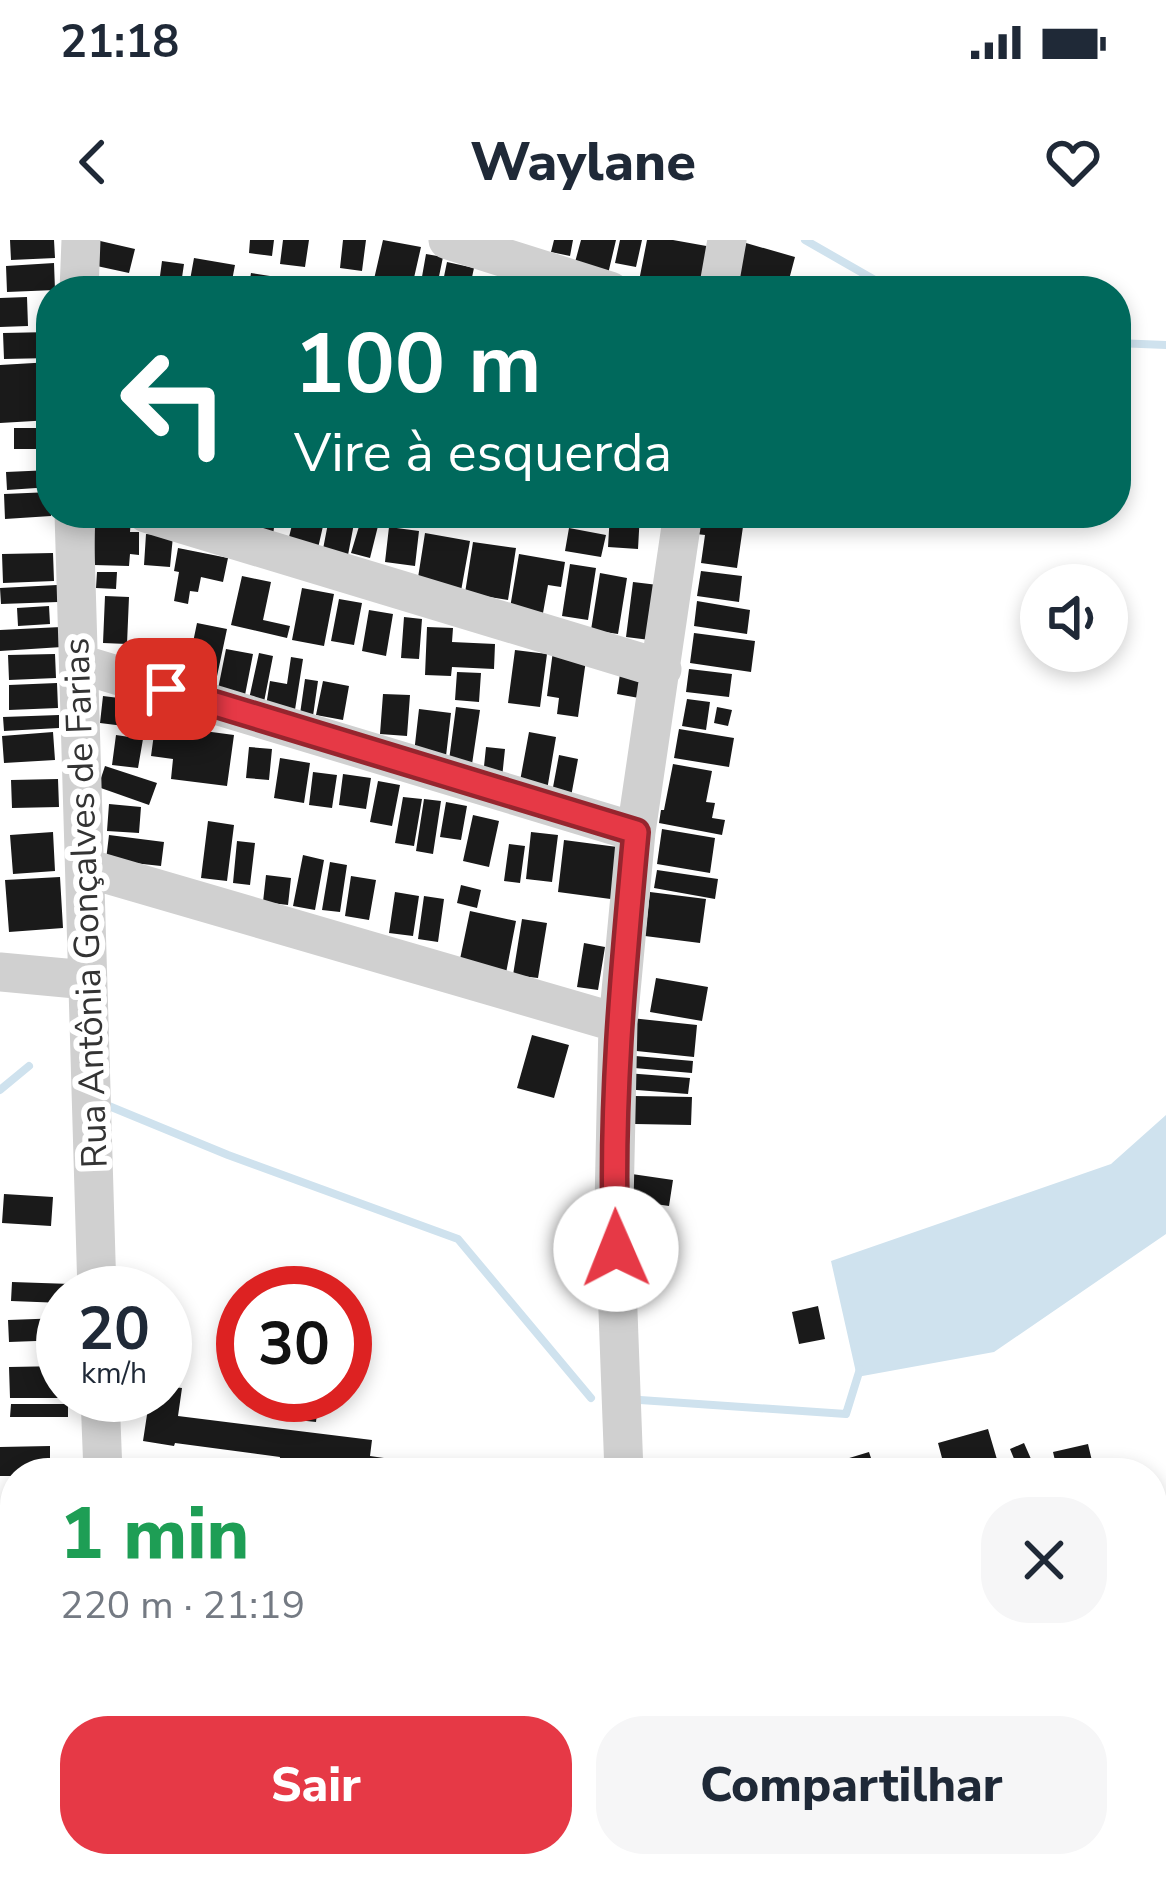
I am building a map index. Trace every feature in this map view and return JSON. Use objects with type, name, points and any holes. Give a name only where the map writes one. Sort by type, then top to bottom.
[{"type":"street","points":[[79,276],[80,240]]},
{"type":"street","points":[[448,240],[562,276]]},
{"type":"street","points":[[721,276],[727,240]]},
{"type":"street","name":"Rua Antônia Gonçalves de Farias","points":[[75,528],[96,1266]]},
{"type":"street","points":[[196,528],[662,669]]},
{"type":"street","points":[[623,1458],[614,1204],[618,1023],[636,832],[681,528]]},
{"type":"street","points":[[80,664],[636,832]]},
{"type":"street","points":[[86,868],[618,1023]]},
{"type":"street","points":[[0,971],[87,980]]},
{"type":"street","points":[[101,1422],[102,1458]]},
{"type":"water","points":[[1166,1115],[1166,1234],[994,1352],[857,1377],[831,1261],[1111,1164]]},
{"type":"building","points":[[10,240],[54,240],[55,258],[11,260]]},
{"type":"building","points":[[96,240],[135,249],[129,273],[83,263]]},
{"type":"building","points":[[250,240],[274,240],[272,256],[249,253]]},
{"type":"building","points":[[283,240],[309,240],[305,267],[280,264]]},
{"type":"building","points":[[343,240],[366,240],[362,271],[340,268]]},
{"type":"building","points":[[383,240],[421,247],[414,276],[375,276]]},
{"type":"building","points":[[554,240],[573,240],[570,256],[551,252]]},
{"type":"building","points":[[581,240],[616,240],[608,274],[574,266]]},
{"type":"building","points":[[620,240],[642,240],[636,267],[615,263]]},
{"type":"building","points":[[647,240],[712,247],[706,276],[640,276]]},
{"type":"building","points":[[746,243],[795,257],[790,276],[737,276]]},
{"type":"building","points":[[426,254],[443,257],[439,276],[422,276]]},
{"type":"building","points":[[194,258],[235,265],[233,276],[191,276]]},
{"type":"building","points":[[162,261],[184,264],[182,276],[160,276]]},
{"type":"building","points":[[447,262],[474,268],[472,276],[444,276]]},
{"type":"building","points":[[54,263],[54,276],[36,276],[36,291],[7,292],[6,266]]},
{"type":"building","points":[[27,297],[28,326],[0,327],[0,298]]},
{"type":"building","points":[[36,332],[36,358],[4,359],[3,333]]},
{"type":"building","points":[[36,363],[36,421],[0,423],[0,365]]},
{"type":"building","points":[[14,428],[36,428],[36,449],[14,449]]},
{"type":"building","points":[[36,471],[36,488],[7,490],[6,472]]},
{"type":"building","points":[[36,493],[36,517],[5,519],[4,494]]},
{"type":"building","points":[[95,528],[139,532],[139,555],[130,554],[129,566],[94,565]]},
{"type":"building","points":[[253,528],[274,528],[273,535],[253,532]]},
{"type":"building","points":[[291,528],[323,528],[318,548],[288,541]]},
{"type":"building","points":[[327,528],[353,528],[348,555],[323,549]]},
{"type":"building","points":[[358,528],[378,528],[370,558],[351,553]]},
{"type":"building","points":[[389,528],[419,531],[415,566],[385,562]]},
{"type":"building","points":[[569,528],[606,535],[601,557],[565,551]]},
{"type":"building","points":[[609,528],[639,528],[638,549],[608,547]]},
{"type":"building","points":[[697,528],[743,528],[737,568],[701,563],[705,535],[696,534]]},
{"type":"building","points":[[425,533],[470,541],[461,591],[417,584]]},
{"type":"building","points":[[146,534],[173,536],[170,567],[144,565]]},
{"type":"building","points":[[473,542],[516,548],[508,600],[465,593]]},
{"type":"building","points":[[178,548],[228,558],[223,582],[201,577],[198,592],[190,591],[188,604],[174,601]]},
{"type":"building","points":[[53,553],[54,581],[3,583],[2,554]]},
{"type":"building","points":[[519,554],[565,562],[561,587],[548,585],[543,613],[510,608]]},
{"type":"building","points":[[570,564],[596,568],[588,620],[562,616]]},
{"type":"building","points":[[701,571],[742,576],[739,602],[697,596]]},
{"type":"building","points":[[97,572],[117,572],[116,589],[96,588]]},
{"type":"building","points":[[600,573],[627,578],[618,634],[591,630]]},
{"type":"building","points":[[242,576],[271,582],[263,620],[290,626],[287,638],[231,625]]},
{"type":"building","points":[[633,582],[658,585],[650,640],[626,637]]},
{"type":"building","points":[[57,585],[58,602],[1,604],[0,588]]},
{"type":"building","points":[[302,588],[334,594],[324,646],[292,640]]},
{"type":"building","points":[[105,596],[129,597],[127,644],[103,643]]},
{"type":"building","points":[[339,599],[362,603],[354,645],[331,641]]},
{"type":"building","points":[[697,601],[750,610],[747,634],[694,626]]},
{"type":"building","points":[[49,606],[50,624],[18,626],[17,608]]},
{"type":"building","points":[[369,610],[393,614],[386,656],[362,651]]},
{"type":"building","points":[[404,617],[422,619],[419,659],[401,658]]},
{"type":"building","points":[[197,623],[227,629],[216,681],[186,676]]},
{"type":"building","points":[[61,627],[62,647],[0,651],[0,630]]},
{"type":"building","points":[[427,627],[453,628],[452,642],[495,644],[494,669],[452,667],[451,676],[425,675]]},
{"type":"building","points":[[694,633],[755,641],[751,672],[690,663]]},
{"type":"building","points":[[226,649],[253,654],[245,695],[218,689]]},
{"type":"building","points":[[515,650],[547,654],[540,707],[508,703]]},
{"type":"building","points":[[553,651],[586,660],[578,717],[557,714],[559,698],[547,696]]},
{"type":"building","points":[[259,653],[273,656],[264,702],[249,699]]},
{"type":"building","points":[[55,654],[56,678],[9,680],[8,655]]},
{"type":"building","points":[[291,657],[303,659],[294,716],[265,712],[270,681],[287,684]]},
{"type":"building","points":[[689,669],[732,674],[729,697],[686,692]]},
{"type":"building","points":[[457,672],[481,673],[479,702],[455,700]]},
{"type":"building","points":[[620,674],[642,678],[639,698],[617,694]]},
{"type":"building","points":[[305,679],[318,681],[312,723],[299,721]]},
{"type":"building","points":[[323,681],[349,686],[343,720],[316,715]]},
{"type":"building","points":[[57,683],[58,708],[9,710],[9,685]]},
{"type":"building","points":[[383,694],[410,695],[407,736],[380,734]]},
{"type":"building","points":[[103,696],[127,699],[124,726],[100,723]]},
{"type":"building","points":[[687,699],[710,702],[706,730],[682,726]]},
{"type":"building","points":[[456,707],[480,710],[471,771],[448,768]]},
{"type":"building","points":[[717,707],[732,710],[728,726],[714,723]]},
{"type":"building","points":[[419,709],[451,713],[446,756],[414,753]]},
{"type":"building","points":[[59,715],[59,728],[4,731],[3,717]]},
{"type":"building","points":[[156,719],[234,735],[227,786],[171,779],[173,759],[151,756]]},
{"type":"building","points":[[679,729],[734,738],[729,767],[674,758]]},
{"type":"building","points":[[53,732],[55,760],[4,763],[2,736]]},
{"type":"building","points":[[529,732],[556,737],[546,796],[518,792]]},
{"type":"building","points":[[116,735],[143,739],[138,768],[112,765]]},
{"type":"building","points":[[249,747],[272,749],[269,780],[246,778]]},
{"type":"building","points":[[486,747],[505,749],[502,778],[483,776]]},
{"type":"building","points":[[559,755],[578,759],[570,802],[551,798]]},
{"type":"building","points":[[280,758],[310,763],[304,803],[274,798]]},
{"type":"building","points":[[673,764],[712,771],[706,802],[715,803],[712,818],[725,820],[722,835],[659,823]]},
{"type":"building","points":[[105,766],[157,783],[149,805],[98,787]]},
{"type":"building","points":[[313,772],[337,775],[332,808],[309,805]]},
{"type":"building","points":[[343,774],[371,778],[366,809],[339,805]]},
{"type":"building","points":[[58,779],[59,807],[12,808],[11,780]]},
{"type":"building","points":[[378,781],[400,785],[392,826],[370,822]]},
{"type":"building","points":[[403,797],[422,799],[414,846],[395,843]]},
{"type":"building","points":[[424,799],[441,801],[433,854],[416,851]]},
{"type":"building","points":[[446,802],[467,806],[461,840],[440,837]]},
{"type":"building","points":[[109,804],[141,807],[139,833],[107,831]]},
{"type":"building","points":[[473,815],[499,821],[489,867],[463,861]]},
{"type":"building","points":[[208,821],[234,825],[227,881],[201,878]]},
{"type":"building","points":[[662,829],[715,838],[710,873],[657,864]]},
{"type":"building","points":[[53,832],[55,871],[13,874],[10,835]]},
{"type":"building","points":[[531,832],[558,835],[552,882],[526,879]]},
{"type":"building","points":[[109,835],[164,842],[161,866],[106,860]]},
{"type":"building","points":[[564,840],[625,848],[618,900],[558,892]]},
{"type":"building","points":[[237,841],[255,843],[250,885],[233,883]]},
{"type":"building","points":[[509,844],[525,846],[520,883],[504,881]]},
{"type":"building","points":[[303,855],[324,860],[315,910],[293,906]]},
{"type":"building","points":[[330,862],[347,865],[340,912],[322,910]]},
{"type":"building","points":[[657,870],[718,879],[715,899],[654,888]]},
{"type":"building","points":[[266,875],[291,878],[288,905],[263,902]]},
{"type":"building","points":[[351,876],[376,880],[369,920],[345,916]]},
{"type":"building","points":[[60,877],[63,928],[9,932],[5,880]]},
{"type":"building","points":[[461,885],[481,890],[477,908],[457,903]]},
{"type":"building","points":[[395,892],[419,896],[413,936],[389,933]]},
{"type":"building","points":[[650,892],[706,899],[700,943],[645,936]]},
{"type":"building","points":[[424,896],[444,899],[438,942],[418,939]]},
{"type":"building","points":[[470,911],[516,921],[506,973],[459,964]]},
{"type":"building","points":[[522,919],[547,923],[538,978],[513,975]]},
{"type":"building","points":[[584,943],[605,947],[598,990],[577,987]]},
{"type":"building","points":[[656,978],[708,987],[702,1021],[650,1012]]},
{"type":"building","points":[[631,1018],[697,1025],[694,1057],[627,1050]]},
{"type":"building","points":[[532,1035],[569,1045],[554,1098],[517,1088]]},
{"type":"building","points":[[624,1055],[693,1061],[692,1073],[623,1067]]},
{"type":"building","points":[[626,1073],[690,1078],[688,1094],[624,1089]]},
{"type":"building","points":[[635,1096],[692,1097],[691,1125],[635,1124]]},
{"type":"building","points":[[625,1173],[673,1180],[669,1206],[621,1199]]},
{"type":"building","points":[[4,1194],[53,1197],[51,1226],[2,1223]]},
{"type":"building","points":[[631,1230],[650,1231],[648,1256],[629,1255]]},
{"type":"building","points":[[12,1282],[36,1283],[36,1302],[11,1301]]},
{"type":"building","points":[[818,1306],[825,1339],[799,1344],[792,1312]]},
{"type":"building","points":[[36,1319],[36,1341],[9,1342],[8,1320]]},
{"type":"building","points":[[36,1366],[36,1398],[10,1398],[9,1367]]},
{"type":"building","points":[[11,1404],[36,1404],[36,1417],[10,1417]]},
{"type":"building","points":[[192,1418],[372,1440],[370,1456],[384,1458],[280,1458],[143,1441],[146,1422],[192,1422]]},
{"type":"building","points":[[988,1429],[997,1458],[942,1458],[938,1443]]},
{"type":"building","points":[[1024,1443],[1031,1458],[1014,1458],[1010,1449]]},
{"type":"building","points":[[1088,1444],[1091,1458],[1054,1458],[1053,1452]]},
{"type":"building","points":[[50,1446],[50,1458],[0,1458],[0,1447]]},
{"type":"waterway","points":[[805,240],[868,276]]},
{"type":"waterway","points":[[1131,344],[1166,345]]},
{"type":"waterway","points":[[0,1090],[29,1066]]},
{"type":"waterway","points":[[104,1104],[458,1239],[591,1398]]},
{"type":"waterway","points":[[640,1400],[846,1414],[860,1369]]},
{"type":"route","points":[[166,689],[636,832],[618,1023],[616,1249]]}]
